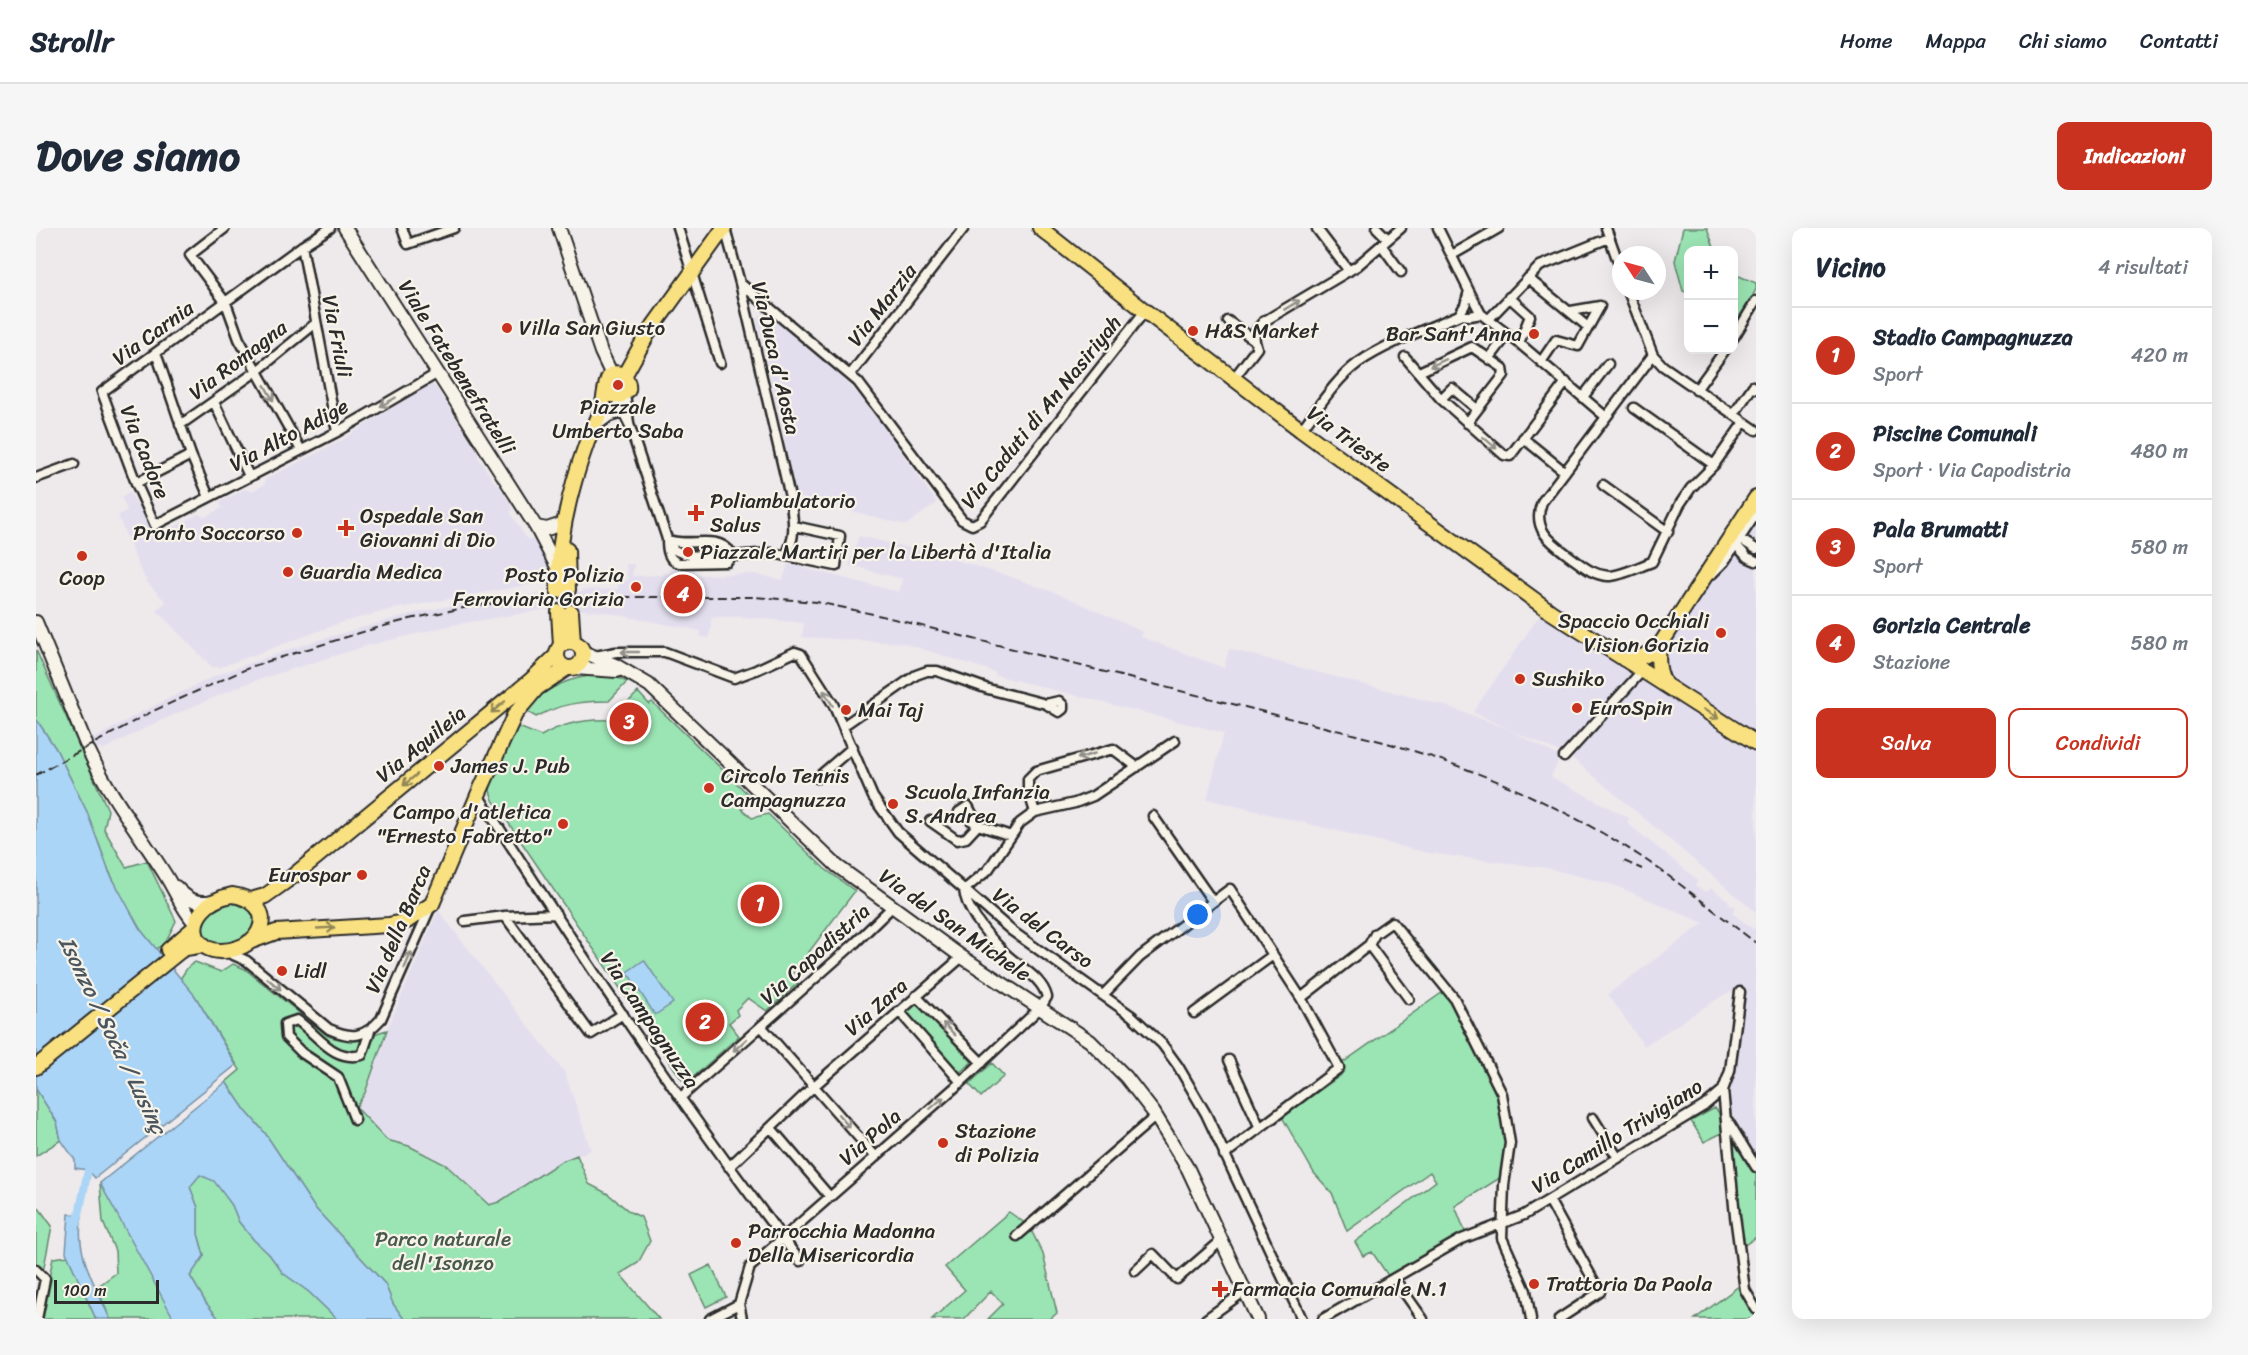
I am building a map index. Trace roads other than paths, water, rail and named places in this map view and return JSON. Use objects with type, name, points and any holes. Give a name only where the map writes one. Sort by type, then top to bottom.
[{"type":"main road","name":"Viale Fatebenefratelli","points":[[345,228],[536,527],[557,567]]},
{"type":"main road","points":[[559,228],[601,352],[618,375],[629,385],[616,393],[599,415],[582,460],[565,523],[557,567],[563,591],[572,516],[586,459],[616,393]]},
{"type":"main road","points":[[616,393],[607,381],[618,375],[724,228]]},
{"type":"main road","name":"Via Trieste","points":[[1040,228],[1301,430],[1551,612],[1756,743]]},
{"type":"main road","points":[[1643,670],[1756,498]]},
{"type":"main road","points":[[536,527],[547,529],[565,523]]},
{"type":"main road","points":[[565,612],[573,650],[582,661],[571,668],[560,664],[573,650]]},
{"type":"main road","points":[[36,622],[100,776],[167,878],[195,926]]},
{"type":"main road","points":[[1624,659],[1647,656],[1659,648]]},
{"type":"main road","points":[[1659,648],[1659,673],[1665,685]]},
{"type":"main road","name":"Via del San Michele","points":[[573,650],[627,672],[649,685],[820,852],[962,957],[1090,1041],[1126,1077],[1156,1116],[1188,1169],[1258,1319]]},
{"type":"main road","name":"Via Aquileia","points":[[251,900],[265,896],[287,882],[530,681],[573,650]]},
{"type":"main road","name":"Via del San Michele","points":[[571,668],[604,668],[627,672]]},
{"type":"main road","name":"Via della Barca","points":[[432,904],[478,795],[516,714],[537,688],[571,668]]},
{"type":"main road","points":[[167,878],[185,897],[199,903],[232,895],[251,900],[259,908],[262,918],[261,928],[256,937],[249,942]]},
{"type":"main road","points":[[212,901],[198,916],[195,926],[196,936],[204,945],[219,951],[226,951],[276,932],[389,925],[407,921],[432,904]]},
{"type":"main road","points":[[36,1055],[177,948],[183,931],[184,909]]},
{"type":"main road","points":[[36,1067],[177,948],[195,926]]},
{"type":"main road","points":[[177,948],[204,945]]},
{"type":"street","name":"Via Carnia","points":[[225,228],[190,255],[226,303]]},
{"type":"street","name":"Via Carnia","points":[[102,392],[330,228]]},
{"type":"street","points":[[402,228],[408,244],[454,228]]},
{"type":"street","points":[[678,228],[693,270],[720,363]]},
{"type":"street","name":"Via Duca d'Aosta","points":[[724,228],[740,283],[790,497],[794,526]]},
{"type":"street","name":"Via Marzia","points":[[850,375],[964,228]]},
{"type":"street","points":[[1377,228],[1401,272]]},
{"type":"street","points":[[1253,339],[1256,329],[1263,322],[1349,271],[1401,228]]},
{"type":"street","points":[[1438,228],[1469,291],[1485,316],[1606,417]]},
{"type":"street","points":[[1452,255],[1499,228]]},
{"type":"street","points":[[1606,228],[1613,246]]},
{"type":"street","points":[[1317,229],[1349,271]]},
{"type":"street","points":[[1301,430],[1341,379],[1358,363],[1459,315],[1485,316],[1509,297],[1540,266],[1610,238]]},
{"type":"street","name":"Via Friuli","points":[[302,246],[337,432]]},
{"type":"street","points":[[1528,278],[1588,327]]},
{"type":"street","name":"Via Caduti di An Nasiriyah","points":[[740,283],[850,375],[865,391],[962,520],[972,525],[980,521],[1145,311]]},
{"type":"street","points":[[1459,315],[1469,291]]},
{"type":"street","points":[[1509,297],[1530,316],[1519,343]]},
{"type":"street","points":[[1632,300],[1653,355],[1663,366],[1756,430]]},
{"type":"street","points":[[1738,331],[1756,302]]},
{"type":"street","points":[[226,303],[239,339],[301,450]]},
{"type":"street","points":[[1541,362],[1556,340],[1578,346],[1600,306],[1570,311]]},
{"type":"street","points":[[1228,321],[1253,339],[1257,348],[1234,378]]},
{"type":"street","name":"Via Romagna","points":[[180,425],[257,371],[316,323]]},
{"type":"street","points":[[1489,359],[1508,334]]},
{"type":"street","points":[[1419,372],[1472,347],[1503,368],[1504,375],[1467,423]]},
{"type":"street","points":[[156,353],[191,455],[209,497]]},
{"type":"street","points":[[1696,390],[1722,354]]},
{"type":"street","points":[[1653,355],[1542,502],[1539,511],[1539,522],[1548,540],[1592,573],[1610,576],[1652,562],[1680,504],[1691,488],[1714,465],[1744,422]]},
{"type":"street","points":[[1405,357],[1441,399],[1504,455],[1510,456],[1566,382]]},
{"type":"street","points":[[1583,397],[1608,364]]},
{"type":"street","name":"Via Alto Adige","points":[[155,525],[337,432],[438,373]]},
{"type":"street","points":[[1734,414],[1753,386],[1756,389]]},
{"type":"street","points":[[1441,399],[1452,388],[1478,409]]},
{"type":"street","name":"Via Cadore","points":[[102,392],[136,483],[155,525]]},
{"type":"street","points":[[616,393],[622,413],[629,424]]},
{"type":"street","points":[[616,393],[629,424],[667,539],[675,551],[684,555],[772,553],[836,566],[840,536],[794,526],[792,545],[786,555]]},
{"type":"street","points":[[214,402],[249,476]]},
{"type":"street","points":[[1634,408],[1714,465]]},
{"type":"street","points":[[601,423],[609,417],[622,413]]},
{"type":"street","points":[[1523,438],[1565,472]]},
{"type":"street","points":[[136,483],[191,455]]},
{"type":"street","points":[[36,478],[74,464]]},
{"type":"street","points":[[1603,485],[1668,532]]},
{"type":"street","points":[[1697,588],[1724,562],[1756,514]]},
{"type":"street","points":[[1738,542],[1756,549]]},
{"type":"street","points":[[1738,542],[1747,557],[1756,561]]},
{"type":"street","name":"Via del Carso","points":[[573,650],[665,652],[734,678],[799,652],[833,704],[873,797],[894,827],[1012,931],[1143,1026],[1173,1059],[1206,1114],[1302,1319]]},
{"type":"street","points":[[843,726],[916,675],[927,671],[937,670],[988,688],[1046,704]]},
{"type":"street","points":[[1564,757],[1643,670]]},
{"type":"street","points":[[1041,1007],[1047,997],[1044,987],[1005,953],[972,913],[965,901],[964,890],[988,870],[1020,823],[1035,812],[1076,803],[1093,796],[1175,741]]},
{"type":"street","points":[[817,778],[853,749]]},
{"type":"street","points":[[1035,812],[1028,790],[1028,779],[1036,771],[1113,749],[1137,767]]},
{"type":"street","name":"Via Campagnuzza","points":[[478,795],[681,1098],[729,1167],[800,1261]]},
{"type":"street","points":[[1153,816],[1213,902]]},
{"type":"street","points":[[930,821],[957,840],[966,838],[978,825],[1011,836]]},
{"type":"street","points":[[1103,995],[1140,957],[1230,889],[1300,998],[1339,1068],[1224,1155]]},
{"type":"street","name":"Via della Barca","points":[[355,1120],[338,1077],[302,1053],[286,1037],[285,1024],[297,1020],[334,1051],[349,1058],[362,1055],[370,1031],[381,1019],[389,1003],[432,904]]},
{"type":"street","name":"Via Capodistria","points":[[681,1098],[892,907]]},
{"type":"street","points":[[465,921],[505,916],[556,914]]},
{"type":"street","points":[[505,916],[591,1034],[623,1014]]},
{"type":"street","name":"Via Camillo Trivigiano","points":[[1369,945],[1375,934],[1392,922],[1454,998],[1502,1094],[1510,1143],[1504,1185],[1504,1223]]},
{"type":"street","points":[[1300,998],[1369,945],[1409,999]]},
{"type":"street","points":[[226,951],[247,962],[329,1029],[344,1035],[370,1031]]},
{"type":"street","points":[[1194,1013],[1273,955]]},
{"type":"street","name":"Via Zara","points":[[729,1167],[814,1086],[962,957]]},
{"type":"street","name":"Via Camillo Trivigiano","points":[[1323,1319],[1462,1239],[1524,1215],[1704,1106],[1723,1090],[1730,1071],[1740,992]]},
{"type":"street","points":[[916,996],[982,1063]]},
{"type":"street","name":"Via Pola","points":[[742,1319],[739,1304],[750,1267],[961,1082],[1041,1007]]},
{"type":"street","points":[[899,1011],[961,1082]]},
{"type":"street","name":"Via Capodistria","points":[[761,1026],[814,1086]]},
{"type":"street","points":[[1229,1060],[1260,1128]]},
{"type":"street","points":[[814,1086],[875,1156]]},
{"type":"street","points":[[1723,1090],[1735,1216],[1745,1290],[1756,1309]]},
{"type":"street","points":[[1017,1236],[1156,1116]]},
{"type":"street","points":[[1593,1119],[1618,1158]]},
{"type":"street","points":[[1727,1119],[1756,1167]]},
{"type":"street","points":[[771,1128],[830,1197]]},
{"type":"street","points":[[1549,1200],[1600,1292],[1559,1319]]},
{"type":"street","points":[[1504,1223],[1502,1238],[1526,1291],[1530,1319]]},
{"type":"street","points":[[1135,1271],[1153,1254],[1177,1279],[1221,1241]]},
{"type":"street","points":[[36,1270],[45,1279],[37,1319]]},
{"type":"street","points":[[1394,1278],[1424,1319]]},
{"type":"street","points":[[1206,1319],[1245,1291]]},
{"type":"street","points":[[710,1319],[739,1304]]},
{"type":"water","name":"Isonzo / Soča / Lusinç","points":[[36,719],[56,749],[87,812],[109,872],[140,929],[195,996],[236,1065],[95,1178],[88,1170],[75,1168],[75,1160],[61,1140],[57,1122],[36,1089]]},
{"type":"water","points":[[644,960],[673,1003],[655,1015],[627,972]]},
{"type":"water","points":[[226,1082],[245,1110],[265,1133],[314,1207],[385,1284],[393,1304],[404,1319],[337,1319],[309,1292],[283,1273],[269,1254],[239,1222],[232,1205],[214,1181],[200,1175],[190,1187],[198,1208],[198,1234],[204,1256],[190,1276],[206,1303],[219,1319],[174,1319],[100,1183]]},
{"type":"water","points":[[69,1214],[82,1216],[80,1230],[84,1256],[110,1319],[96,1319],[66,1252]]},
{"type":"waterway","points":[[77,1224],[88,1170],[94,1161]]},
{"type":"tunnel","points":[[568,590],[571,612]]},
{"type":"railway","points":[[36,775],[153,711],[253,666],[410,619],[478,605],[577,597],[755,597],[817,602],[882,616],[1376,740],[1439,759],[1529,795],[1616,841],[1670,877],[1756,943]]},
{"type":"railway","points":[[1624,861],[1642,869]]},
{"type":"place","name":"Villa San Giusto","points":[[507,328]]},
{"type":"place","name":"H&S Market","points":[[1193,331]]},
{"type":"place","name":"Bar Sant'Anna","points":[[1534,334]]},
{"type":"place","name":"Piazzale Umberto Saba","points":[[618,385]]},
{"type":"place","name":"Poliambulatorio Salus","points":[[696,513]]},
{"type":"place","name":"Ospedale San Giovanni di Dio","points":[[346,528]]},
{"type":"place","name":"Pronto Soccorso","points":[[297,533]]},
{"type":"place","name":"Piazzale Martiri per la Libertà d'Italia","points":[[688,552]]},
{"type":"place","name":"Coop","points":[[82,556]]},
{"type":"place","name":"Guardia Medica","points":[[288,572]]},
{"type":"place","name":"Posto Polizia Ferroviaria Gorizia","points":[[636,587]]},
{"type":"place","name":"Gorizia Centrale","points":[[683,594]]},
{"type":"place","name":"Spaccio Occhiali Vision Gorizia","points":[[1721,633]]},
{"type":"place","name":"Sushiko","points":[[1520,679]]},
{"type":"place","name":"EuroSpin","points":[[1577,708]]},
{"type":"place","name":"Mai Taj","points":[[846,710]]},
{"type":"place","name":"Pala Brumatti","points":[[629,722]]},
{"type":"place","name":"James J. Pub","points":[[439,766]]},
{"type":"place","name":"Circolo Tennis Campagnuzza","points":[[709,788]]},
{"type":"place","name":"Scuola Infanzia S. Andrea","points":[[893,804]]},
{"type":"place","name":"Campo d'atletica \"Ernesto Fabretto\"","points":[[563,824]]},
{"type":"place","name":"Eurospar","points":[[362,875]]},
{"type":"place","name":"Stadio Campagnuzza","points":[[760,904]]},
{"type":"place","name":"Lidl","points":[[282,971]]},
{"type":"place","name":"Piscine Comunali","points":[[705,1022]]},
{"type":"place","name":"Stazione di Polizia","points":[[943,1143]]},
{"type":"place","name":"Parrocchia Madonna Della Misericordia","points":[[736,1243]]},
{"type":"place","name":"Trattoria Da Paola","points":[[1534,1284]]},
{"type":"place","name":"Farmacia Comunale N.1","points":[[1220,1289]]},
{"type":"park label","name":"Parco naturale dell'Isonzo","points":[[443,1251]]}]
